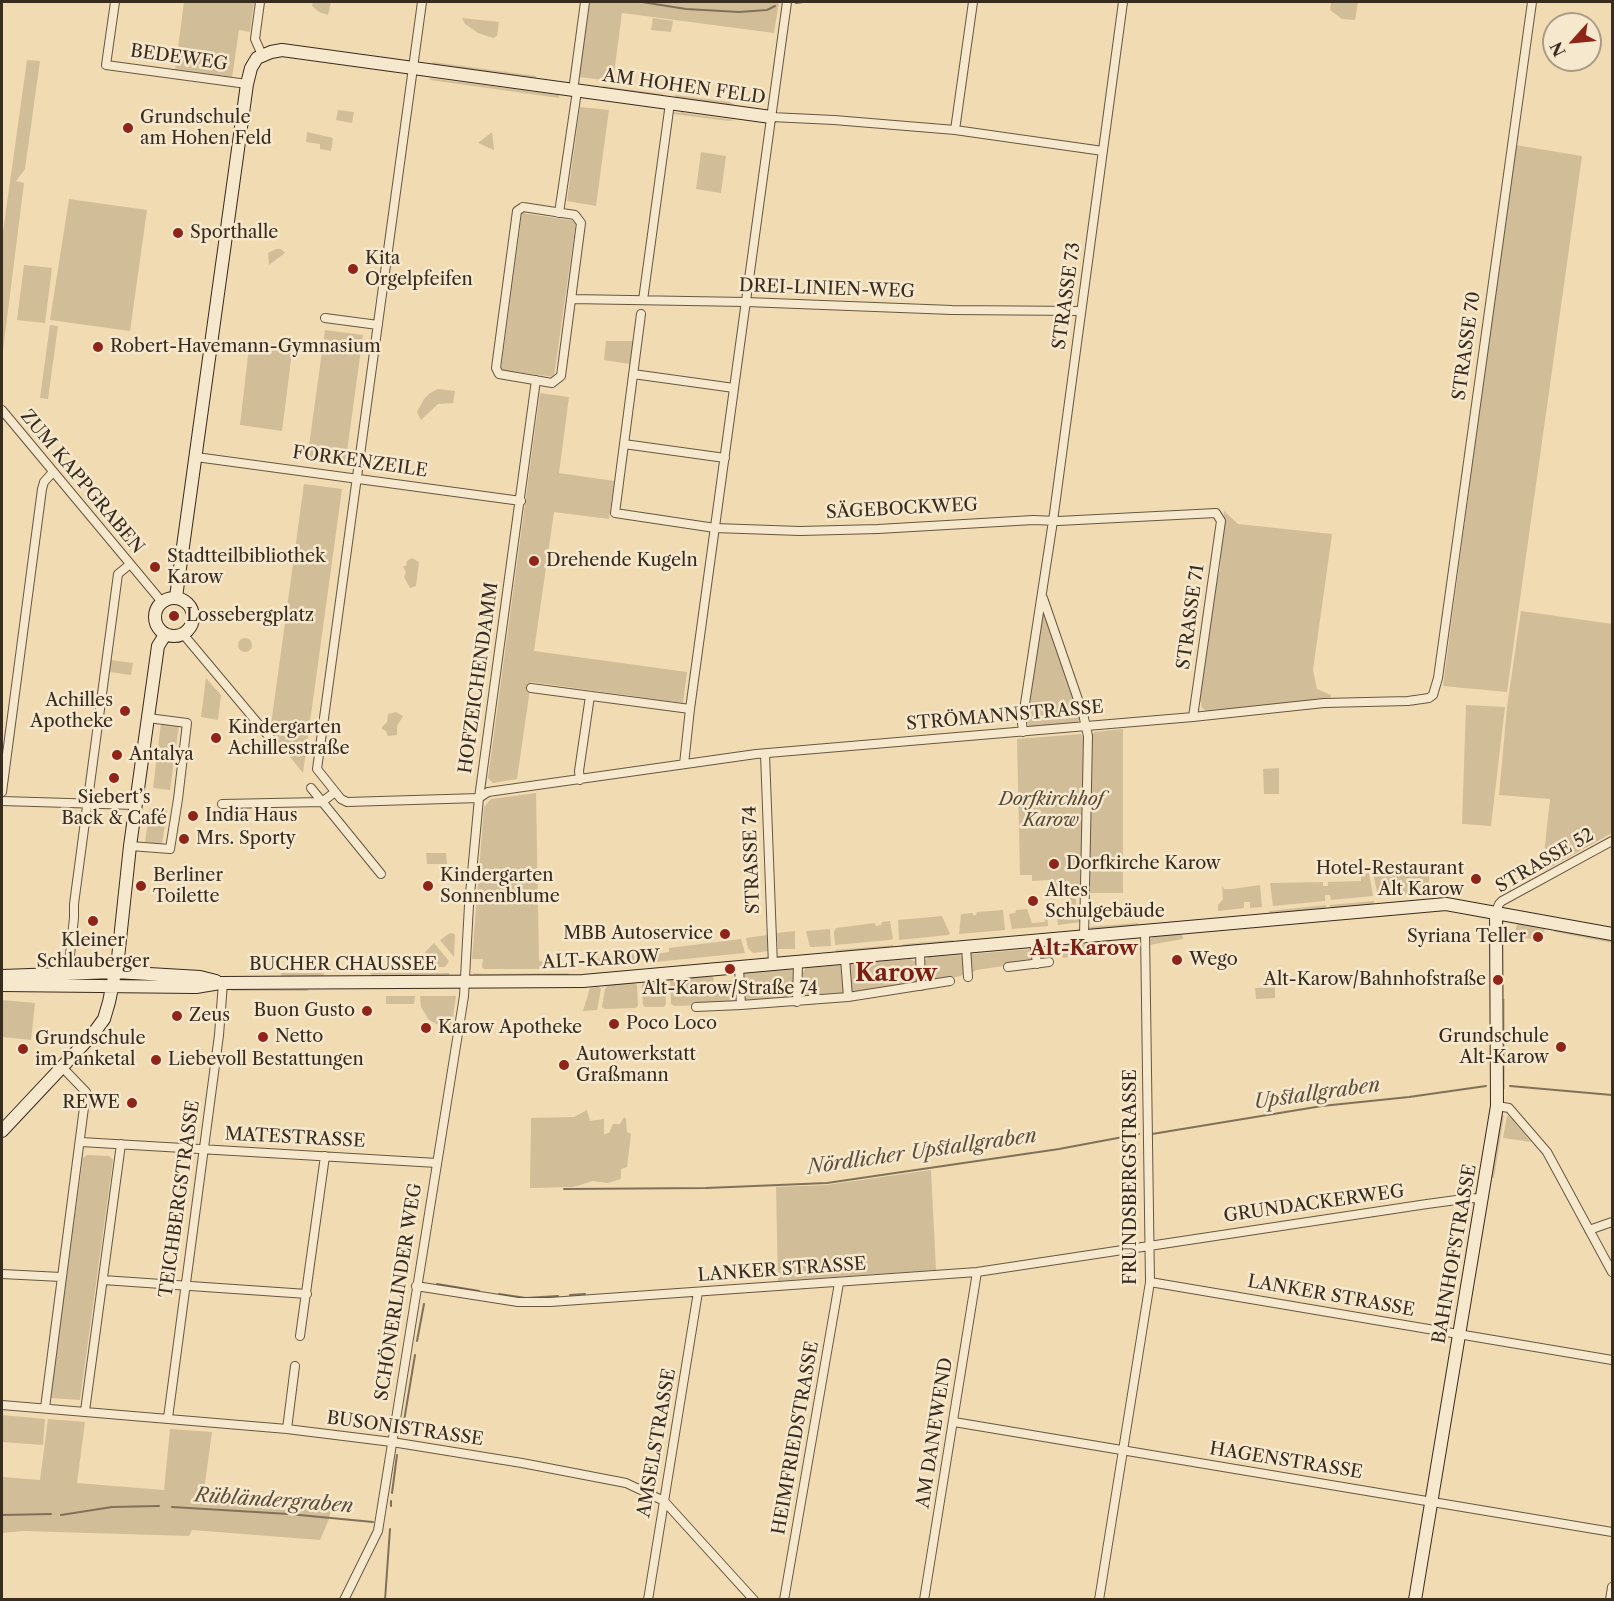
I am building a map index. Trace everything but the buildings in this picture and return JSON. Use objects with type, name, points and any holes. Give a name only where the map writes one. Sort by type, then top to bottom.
[{"type":"main road","name":"AM HOHEN FELD","points":[[262,55],[282,51],[771,117]]},
{"type":"main road","points":[[176,597],[247,84],[251,68],[257,58],[262,55]]},
{"type":"main road","points":[[176,597],[183,600],[193,611],[192,624],[183,634],[177,636],[165,634],[156,624],[154,616],[156,608],[162,602],[176,597]]},
{"type":"main road","points":[[2,1131],[93,1034],[104,1019],[115,972],[135,805],[158,646],[165,634]]},
{"type":"main road","name":"ALT-KAROW","points":[[466,982],[583,981],[773,966],[1034,940],[1446,904],[1612,934]]},
{"type":"main road","name":"BAHNHOFSTRASSE","points":[[1415,1599],[1497,1106],[1496,912]]},
{"type":"main road","name":"BUCHER CHAUSSEE","points":[[2,976],[115,972],[200,977],[222,983]]},
{"type":"main road","name":"BUCHER CHAUSSEE","points":[[2,985],[196,987],[222,983],[466,982]]},
{"type":"street","name":"BEDEWEG","points":[[115,2],[106,65],[247,84]]},
{"type":"street","points":[[260,2],[255,39],[262,55]]},
{"type":"street","points":[[222,804],[322,802],[335,792],[317,769],[423,2]]},
{"type":"street","points":[[559,213],[585,2]]},
{"type":"street","points":[[684,764],[787,2]]},
{"type":"street","points":[[955,130],[973,2]]},
{"type":"street","name":"STRASSE 73","points":[[1023,732],[1022,723],[1053,521],[1123,2]]},
{"type":"street","name":"STRASSE 70","points":[[1433,695],[1438,678],[1532,2]]},
{"type":"street","points":[[643,300],[670,103]]},
{"type":"street","name":"AM HOHEN FELD","points":[[771,117],[955,130],[1103,151]]},
{"type":"street","points":[[523,207],[575,215],[581,223],[571,299],[561,376],[552,383],[499,374],[496,368],[517,211],[523,207]]},
{"type":"street","name":"DREI-LINIEN-WEG","points":[[571,299],[746,302],[952,310],[1081,311]]},
{"type":"street","points":[[641,314],[624,444],[725,458]]},
{"type":"street","points":[[325,318],[378,325]]},
{"type":"street","points":[[633,375],[734,388]]},
{"type":"street","name":"HOFZEICHENDAMM","points":[[466,982],[469,905],[479,798],[536,380]]},
{"type":"street","name":"ZUM KAPPGRABEN","points":[[2,410],[162,602]]},
{"type":"street","name":"SÄGEBOCKWEG","points":[[624,444],[615,513],[715,528],[800,531],[878,529],[1211,512],[1220,516],[1221,521]]},
{"type":"street","name":"FORKENZEILE","points":[[196,457],[521,501]]},
{"type":"street","points":[[2,792],[42,489],[44,482],[53,472]]},
{"type":"street","name":"STRASSE 71","points":[[1193,717],[1221,521]]},
{"type":"street","points":[[70,956],[87,804],[118,574],[129,565]]},
{"type":"street","name":"STRASSE 73","points":[[1042,595],[1088,736],[1084,936]]},
{"type":"street","points":[[183,634],[271,738]]},
{"type":"street","points":[[531,688],[690,709]]},
{"type":"street","name":"STRÖMANNSTRASSE","points":[[335,792],[347,802],[479,798],[488,792],[765,754],[1193,717],[1324,703],[1414,700],[1429,698],[1433,695]]},
{"type":"street","points":[[579,780],[590,696]]},
{"type":"street","points":[[130,846],[170,849],[178,799],[187,723],[148,718]]},
{"type":"street","name":"STRASSE 74","points":[[765,754],[773,966]]},
{"type":"street","points":[[310,788],[381,874]]},
{"type":"street","points":[[2,801],[135,805]]},
{"type":"street","name":"STRASSE 52","points":[[1496,912],[1502,900],[1612,842]]},
{"type":"street","name":"FRUNDSBERGSTRASSE","points":[[1099,1599],[1150,1282],[1145,931]]},
{"type":"street","points":[[1034,940],[1037,964]]},
{"type":"street","points":[[966,947],[968,977]]},
{"type":"street","points":[[920,952],[921,986]]},
{"type":"street","points":[[845,958],[848,997]]},
{"type":"street","points":[[1008,967],[1049,962]]},
{"type":"street","points":[[797,1002],[798,963]]},
{"type":"street","points":[[739,968],[741,1005]]},
{"type":"street","points":[[696,1007],[848,997],[950,981]]},
{"type":"street","name":"SCHÖNERLINDER WEG","points":[[344,1599],[378,1531],[466,982]]},
{"type":"street","name":"TEICHBERGSTRASSE","points":[[168,1419],[219,1035],[222,983]]},
{"type":"street","points":[[45,1408],[86,1092],[62,1066]]},
{"type":"street","points":[[1497,1106],[1509,1108],[1548,1152],[1612,1272]]},
{"type":"street","name":"MATESTRASSE","points":[[81,1142],[437,1163]]},
{"type":"street","points":[[85,1411],[121,1144]]},
{"type":"street","points":[[300,1336],[325,1156]]},
{"type":"street","name":"GRUNDACKERWEG","points":[[1149,1245],[1471,1198],[1483,1199]]},
{"type":"street","points":[[1589,1230],[1612,1222]]},
{"type":"street","name":"LANKER STRASSE","points":[[416,1286],[535,1303],[977,1272],[1149,1245]]},
{"type":"street","name":"AM DANEWEND","points":[[924,1599],[977,1272]]},
{"type":"street","points":[[2,1274],[62,1277]]},
{"type":"street","points":[[104,1280],[307,1294]]},
{"type":"street","name":"LANKER STRASSE","points":[[1150,1282],[1612,1360]]},
{"type":"street","name":"HEIMFRIEDSTRASSE","points":[[784,1599],[838,1283]]},
{"type":"street","name":"AMSELSTRASSE","points":[[648,1599],[698,1292]]},
{"type":"street","points":[[287,1429],[295,1366]]},
{"type":"street","name":"BUSONISTRASSE","points":[[2,1405],[287,1429],[392,1442],[626,1483],[664,1501],[754,1599]]},
{"type":"street","name":"HAGENSTRASSE","points":[[954,1422],[1612,1532]]},
{"type":"street","points":[[1610,1599],[1612,1587]]},
{"type":"green space","points":[[184,2],[254,2],[250,32],[239,30],[232,78],[175,71]]},
{"type":"green space","points":[[313,2],[331,2],[328,15],[312,6]]},
{"type":"green space","points":[[590,2],[779,2],[774,33],[622,13],[613,81],[579,77]]},
{"type":"green space","points":[[1331,2],[1358,2],[1355,20],[1342,19],[1330,10]]},
{"type":"green space","points":[[462,18],[499,22],[497,36],[493,38],[478,33],[465,24]]},
{"type":"green space","points":[[653,18],[673,21],[671,32],[651,30]]},
{"type":"green space","points":[[27,60],[40,61],[25,169],[16,181],[24,183],[2,358],[2,239]]},
{"type":"green space","points":[[433,62],[536,76],[536,79],[432,64]]},
{"type":"green space","points":[[430,78],[559,95],[559,98],[430,80]]},
{"type":"green space","points":[[603,86],[663,94],[663,96],[603,88]]},
{"type":"green space","points":[[675,95],[729,102],[737,106],[685,99],[675,100]]},
{"type":"green space","points":[[580,107],[609,110],[596,206],[567,201]]},
{"type":"green space","points":[[338,110],[354,112],[352,123],[336,120]]},
{"type":"green space","points":[[681,110],[684,113],[735,120],[673,114],[673,112],[681,113]]},
{"type":"green space","points":[[307,132],[333,138],[331,151],[320,149],[320,144],[306,142]]},
{"type":"green space","points":[[492,132],[494,150],[478,143]]},
{"type":"green space","points":[[1515,145],[1582,156],[1507,692],[1443,686]]},
{"type":"green space","points":[[701,152],[726,156],[721,193],[696,189]]},
{"type":"green space","points":[[69,199],[147,210],[130,331],[50,320]]},
{"type":"green space","points":[[522,213],[576,221],[554,377],[501,370]]},
{"type":"green space","points":[[281,249],[285,253],[269,265],[268,253]]},
{"type":"green space","points":[[24,265],[52,268],[45,323],[17,320]]},
{"type":"green space","points":[[50,325],[58,326],[48,399],[40,398]]},
{"type":"green space","points":[[325,330],[363,335],[345,466],[307,460]]},
{"type":"green space","points":[[606,341],[633,341],[630,364],[604,360]]},
{"type":"green space","points":[[249,347],[292,352],[282,431],[240,425]]},
{"type":"green space","points":[[438,389],[455,391],[453,403],[438,404],[421,420],[417,412],[424,399]]},
{"type":"green space","points":[[540,393],[569,397],[559,473],[614,481],[609,519],[554,512],[534,651],[687,672],[683,703],[531,682],[517,779],[493,783],[488,778]]},
{"type":"green space","points":[[304,484],[342,489],[303,773],[270,732]]},
{"type":"green space","points":[[1224,511],[1238,524],[1332,534],[1313,670],[1317,689],[1331,695],[1330,701],[1208,712],[1202,708],[1200,699],[1220,570]]},
{"type":"green space","points":[[412,558],[419,562],[416,586],[410,588],[404,577],[406,572],[403,566],[406,566],[407,561]]},
{"type":"green space","points":[[1521,611],[1612,624],[1612,833],[1542,872],[1550,799],[1499,795],[1507,707]]},
{"type":"green space","points":[[1043,612],[1045,612],[1080,717],[1076,723],[1030,727],[1026,721]]},
{"type":"green space","points":[[245,638],[250,640],[252,645],[250,650],[245,652],[240,650],[238,645],[240,640]]},
{"type":"green space","points":[[111,660],[133,663],[131,675],[110,672]]},
{"type":"green space","points":[[206,678],[221,695],[218,720],[201,717]]},
{"type":"green space","points":[[1466,705],[1505,707],[1491,826],[1462,824]]},
{"type":"green space","points":[[396,712],[403,716],[397,726],[397,735],[388,736],[382,727],[387,722],[388,714]]},
{"type":"green space","points":[[161,723],[179,725],[170,790],[153,788]]},
{"type":"green space","points":[[1123,729],[1123,893],[1088,893],[1092,734]]},
{"type":"green space","name":"Dorfkirchhof Karow","points":[[1081,734],[1084,737],[1082,893],[1052,895],[1049,880],[1032,881],[1032,875],[1020,875],[1017,739]]},
{"type":"green space","points":[[1279,768],[1279,794],[1264,794],[1263,769]]},
{"type":"green space","points":[[536,793],[539,961],[558,965],[569,963],[569,969],[484,969],[483,959],[472,959],[484,807],[491,799]]},
{"type":"green space","points":[[150,808],[167,810],[162,844],[145,842]]},
{"type":"green space","points":[[426,853],[446,853],[447,864],[427,864]]},
{"type":"green space","points":[[1429,867],[1429,893],[1378,896],[1373,873]]},
{"type":"green space","points":[[1369,873],[1373,896],[1331,900],[1330,895],[1325,895],[1325,901],[1273,906],[1270,883],[1323,882],[1323,886],[1328,886],[1328,882],[1361,881],[1361,874]]},
{"type":"green space","points":[[1260,885],[1262,907],[1250,908],[1250,902],[1244,902],[1244,908],[1218,911],[1218,905],[1223,899],[1222,886],[1224,889],[1232,889]]},
{"type":"green space","points":[[1070,897],[1076,899],[1076,912],[1081,912],[1081,922],[1058,925],[1056,906],[1070,904]]},
{"type":"green space","points":[[1374,901],[1373,906],[1331,910],[1330,905]]},
{"type":"green space","points":[[1326,905],[1325,911],[1270,915],[1269,911]]},
{"type":"green space","points":[[1027,909],[1032,923],[1045,922],[1044,915],[1047,915],[1048,926],[1012,929],[1009,914],[1015,913],[1016,910]]},
{"type":"green space","points":[[1003,910],[1005,930],[959,934],[961,914],[976,915],[977,912]]},
{"type":"green space","points":[[942,916],[950,934],[899,940],[898,920]]},
{"type":"green space","points":[[1518,920],[1545,928],[1544,933],[1534,931],[1532,939],[1514,936]]},
{"type":"green space","points":[[890,921],[893,939],[835,945],[836,928],[875,923],[876,926]]},
{"type":"green space","points":[[1138,923],[1137,928],[1089,930],[1087,927]]},
{"type":"green space","points":[[830,929],[831,946],[810,947],[806,931]]},
{"type":"green space","points":[[1554,929],[1612,938],[1612,943],[1555,932]]},
{"type":"green space","points":[[795,931],[795,949],[778,949],[777,933]]},
{"type":"green space","points":[[450,933],[455,934],[454,957],[440,940]]},
{"type":"green space","points":[[1182,934],[1183,939],[1149,945],[1153,937]]},
{"type":"green space","points":[[768,935],[768,951],[753,953],[748,948],[746,938]]},
{"type":"green space","points":[[741,939],[745,953],[655,962],[654,954],[669,952],[669,948]]},
{"type":"green space","points":[[953,940],[953,943],[902,949],[900,946],[904,944]]},
{"type":"green space","points":[[1110,941],[1112,950],[1063,958],[1061,955],[1065,945]]},
{"type":"green space","points":[[434,943],[449,961],[445,967],[422,967],[426,951]]},
{"type":"green space","points":[[893,945],[893,950],[838,955],[835,950]]},
{"type":"green space","points":[[1040,948],[1053,948],[1054,957],[1038,961],[1037,951]]},
{"type":"green space","points":[[1030,949],[1033,951],[1034,959],[1031,962],[976,970],[971,973],[969,957],[972,954]]},
{"type":"green space","points":[[633,953],[636,965],[597,968],[595,959]]},
{"type":"green space","points":[[960,955],[964,958],[965,973],[961,976],[926,982],[923,979],[924,962],[928,957]]},
{"type":"green space","points":[[910,959],[916,962],[917,981],[913,984],[853,994],[850,990],[848,967],[851,964]]},
{"type":"green space","points":[[839,965],[843,968],[845,992],[804,999],[799,995],[800,976],[806,968]]},
{"type":"green space","points":[[793,969],[796,976],[795,997],[747,1002],[743,1000],[742,977],[744,973]]},
{"type":"green space","points":[[281,973],[324,973],[323,979],[282,979]]},
{"type":"green space","points":[[370,973],[449,973],[449,977],[410,978],[409,975],[402,975],[402,978],[374,978]]},
{"type":"green space","points":[[473,973],[569,973],[565,977],[475,977]]},
{"type":"green space","points":[[713,976],[714,982],[737,980],[738,1000],[735,1004],[674,1006],[671,1004],[670,980]]},
{"type":"green space","points":[[661,981],[665,983],[666,1004],[664,1007],[645,1007],[642,985],[644,982]]},
{"type":"green space","points":[[635,983],[638,1005],[636,1008],[605,1009],[602,1007],[605,989],[608,985]]},
{"type":"green space","points":[[308,987],[308,991],[231,991],[234,988]]},
{"type":"green space","points":[[599,987],[601,989],[597,1010],[583,1011],[590,988]]},
{"type":"green space","points":[[1275,987],[1275,998],[1256,999],[1255,988]]},
{"type":"green space","points":[[386,996],[415,996],[414,1004],[386,1004]]},
{"type":"green space","points":[[420,996],[456,996],[451,1031],[429,1020],[421,1007]]},
{"type":"green space","points":[[1502,999],[1505,999],[1505,1089],[1502,1089]]},
{"type":"green space","points":[[2,1000],[35,1003],[31,1040],[2,1037]]},
{"type":"green space","points":[[587,1110],[590,1121],[604,1119],[604,1134],[609,1133],[613,1124],[620,1124],[624,1117],[626,1119],[627,1132],[631,1134],[627,1167],[621,1169],[621,1179],[608,1183],[593,1181],[573,1187],[530,1188],[531,1118],[574,1117]]},
{"type":"green space","points":[[1502,1115],[1504,1116],[1494,1178],[1491,1178]]},
{"type":"green space","points":[[1507,1116],[1509,1116],[1531,1142],[1503,1138]]},
{"type":"green space","points":[[87,1155],[109,1156],[113,1160],[80,1400],[50,1398],[83,1158]]},
{"type":"green space","points":[[931,1170],[936,1270],[778,1281],[776,1187],[827,1185]]},
{"type":"green space","points":[[2,1415],[45,1419],[43,1445],[2,1442]]},
{"type":"green space","points":[[48,1419],[85,1422],[77,1483],[164,1490],[170,1429],[212,1432],[203,1498],[331,1508],[329,1519],[320,1540],[192,1530],[189,1536],[23,1531],[2,1533],[2,1477],[40,1480]]},
{"type":"waterway","points":[[642,2],[686,9],[739,12],[767,10],[775,6]]},
{"type":"waterway","points":[[796,3],[803,2]]},
{"type":"waterway","name":"Upstallgraben","points":[[1152,1134],[1322,1106],[1486,1086]]},
{"type":"waterway","name":"Upstallgraben","points":[[1510,1086],[1612,1095]]},
{"type":"waterway","name":"Nördlicher Upstallgraben","points":[[564,1189],[706,1188],[827,1183],[1059,1149],[1139,1134]]},
{"type":"waterway","name":"Nördlicher Upstallgraben","points":[[437,1284],[479,1291]]},
{"type":"waterway","name":"Nördlicher Upstallgraben","points":[[499,1294],[526,1298],[558,1296]]},
{"type":"waterway","name":"Nördlicher Upstallgraben","points":[[570,1295],[585,1294]]},
{"type":"waterway","name":"Nördlicher Upstallgraben","points":[[417,1341],[424,1304]]},
{"type":"waterway","name":"Nördlicher Upstallgraben","points":[[402,1433],[415,1355]]},
{"type":"waterway","name":"Nördlicher Upstallgraben","points":[[392,1493],[397,1455]]},
{"type":"waterway","name":"Nördlicher Upstallgraben","points":[[391,1501],[391,1506]]},
{"type":"waterway","name":"Rübländergraben","points":[[61,1515],[112,1507],[159,1506]]},
{"type":"waterway","name":"Rübländergraben","points":[[172,1507],[373,1522]]},
{"type":"waterway","points":[[2,1515],[51,1514]]},
{"type":"waterway","name":"Rübländergraben","points":[[385,1600],[390,1529]]},
{"type":"place","name":"Grundschule am Hohen Feld","points":[[128,128]]},
{"type":"place","name":"Sporthalle","points":[[178,233]]},
{"type":"place","name":"Kita Orgelpfeifen","points":[[353,269]]},
{"type":"place","name":"Robert-Havemann-Gymnasium","points":[[98,347]]},
{"type":"place","name":"Drehende Kugeln","points":[[534,561]]},
{"type":"place","name":"Stadtteilbibliothek Karow","points":[[155,567]]},
{"type":"place","name":"Lossebergplatz","points":[[174,616]]},
{"type":"place","name":"Achilles Apotheke","points":[[125,711]]},
{"type":"place","name":"Kindergarten Achillesstraße","points":[[216,738]]},
{"type":"place","name":"Antalya","points":[[117,755]]},
{"type":"place","name":"Siebert’s Back & Café","points":[[114,778]]},
{"type":"place","name":"India Haus","points":[[193,816]]},
{"type":"place","name":"Mrs. Sporty","points":[[184,839]]},
{"type":"place","name":"Dorfkirche Karow","points":[[1054,864]]},
{"type":"place","name":"Hotel-Restaurant Alt Karow","points":[[1476,879]]},
{"type":"place","name":"Berliner Toilette","points":[[141,886]]},
{"type":"place","name":"Kindergarten Sonnenblume","points":[[428,886]]},
{"type":"place","name":"Altes Schulgebäude","points":[[1033,901]]},
{"type":"place","name":"Kleiner Schlauberger","points":[[93,921]]},
{"type":"place","name":"MBB Autoservice","points":[[725,934]]},
{"type":"place","name":"Syriana Teller","points":[[1538,937]]},
{"type":"place","name":"Wego","points":[[1177,960]]},
{"type":"place","name":"Alt-Karow/Straße 74","points":[[730,969]]},
{"type":"place","name":"Alt-Karow/Bahnhofstraße","points":[[1498,980]]},
{"type":"place","name":"Buon Gusto","points":[[367,1011]]},
{"type":"place","name":"Zeus","points":[[177,1016]]},
{"type":"place","name":"Poco Loco","points":[[614,1024]]},
{"type":"place","name":"Karow Apotheke","points":[[426,1028]]},
{"type":"place","name":"Netto","points":[[263,1037]]},
{"type":"place","name":"Grundschule Alt-Karow","points":[[1561,1047]]},
{"type":"place","name":"Grundschule im Panketal","points":[[23,1049]]},
{"type":"place","name":"Liebevoll Bestattungen","points":[[156,1060]]},
{"type":"place","name":"Autowerkstatt Graßmann","points":[[564,1065]]},
{"type":"place","name":"REWE","points":[[132,1103]]},
{"type":"district","name":"Alt-Karow","points":[[1084,949]]},
{"type":"district","name":"Karow","points":[[896,974]]}]
